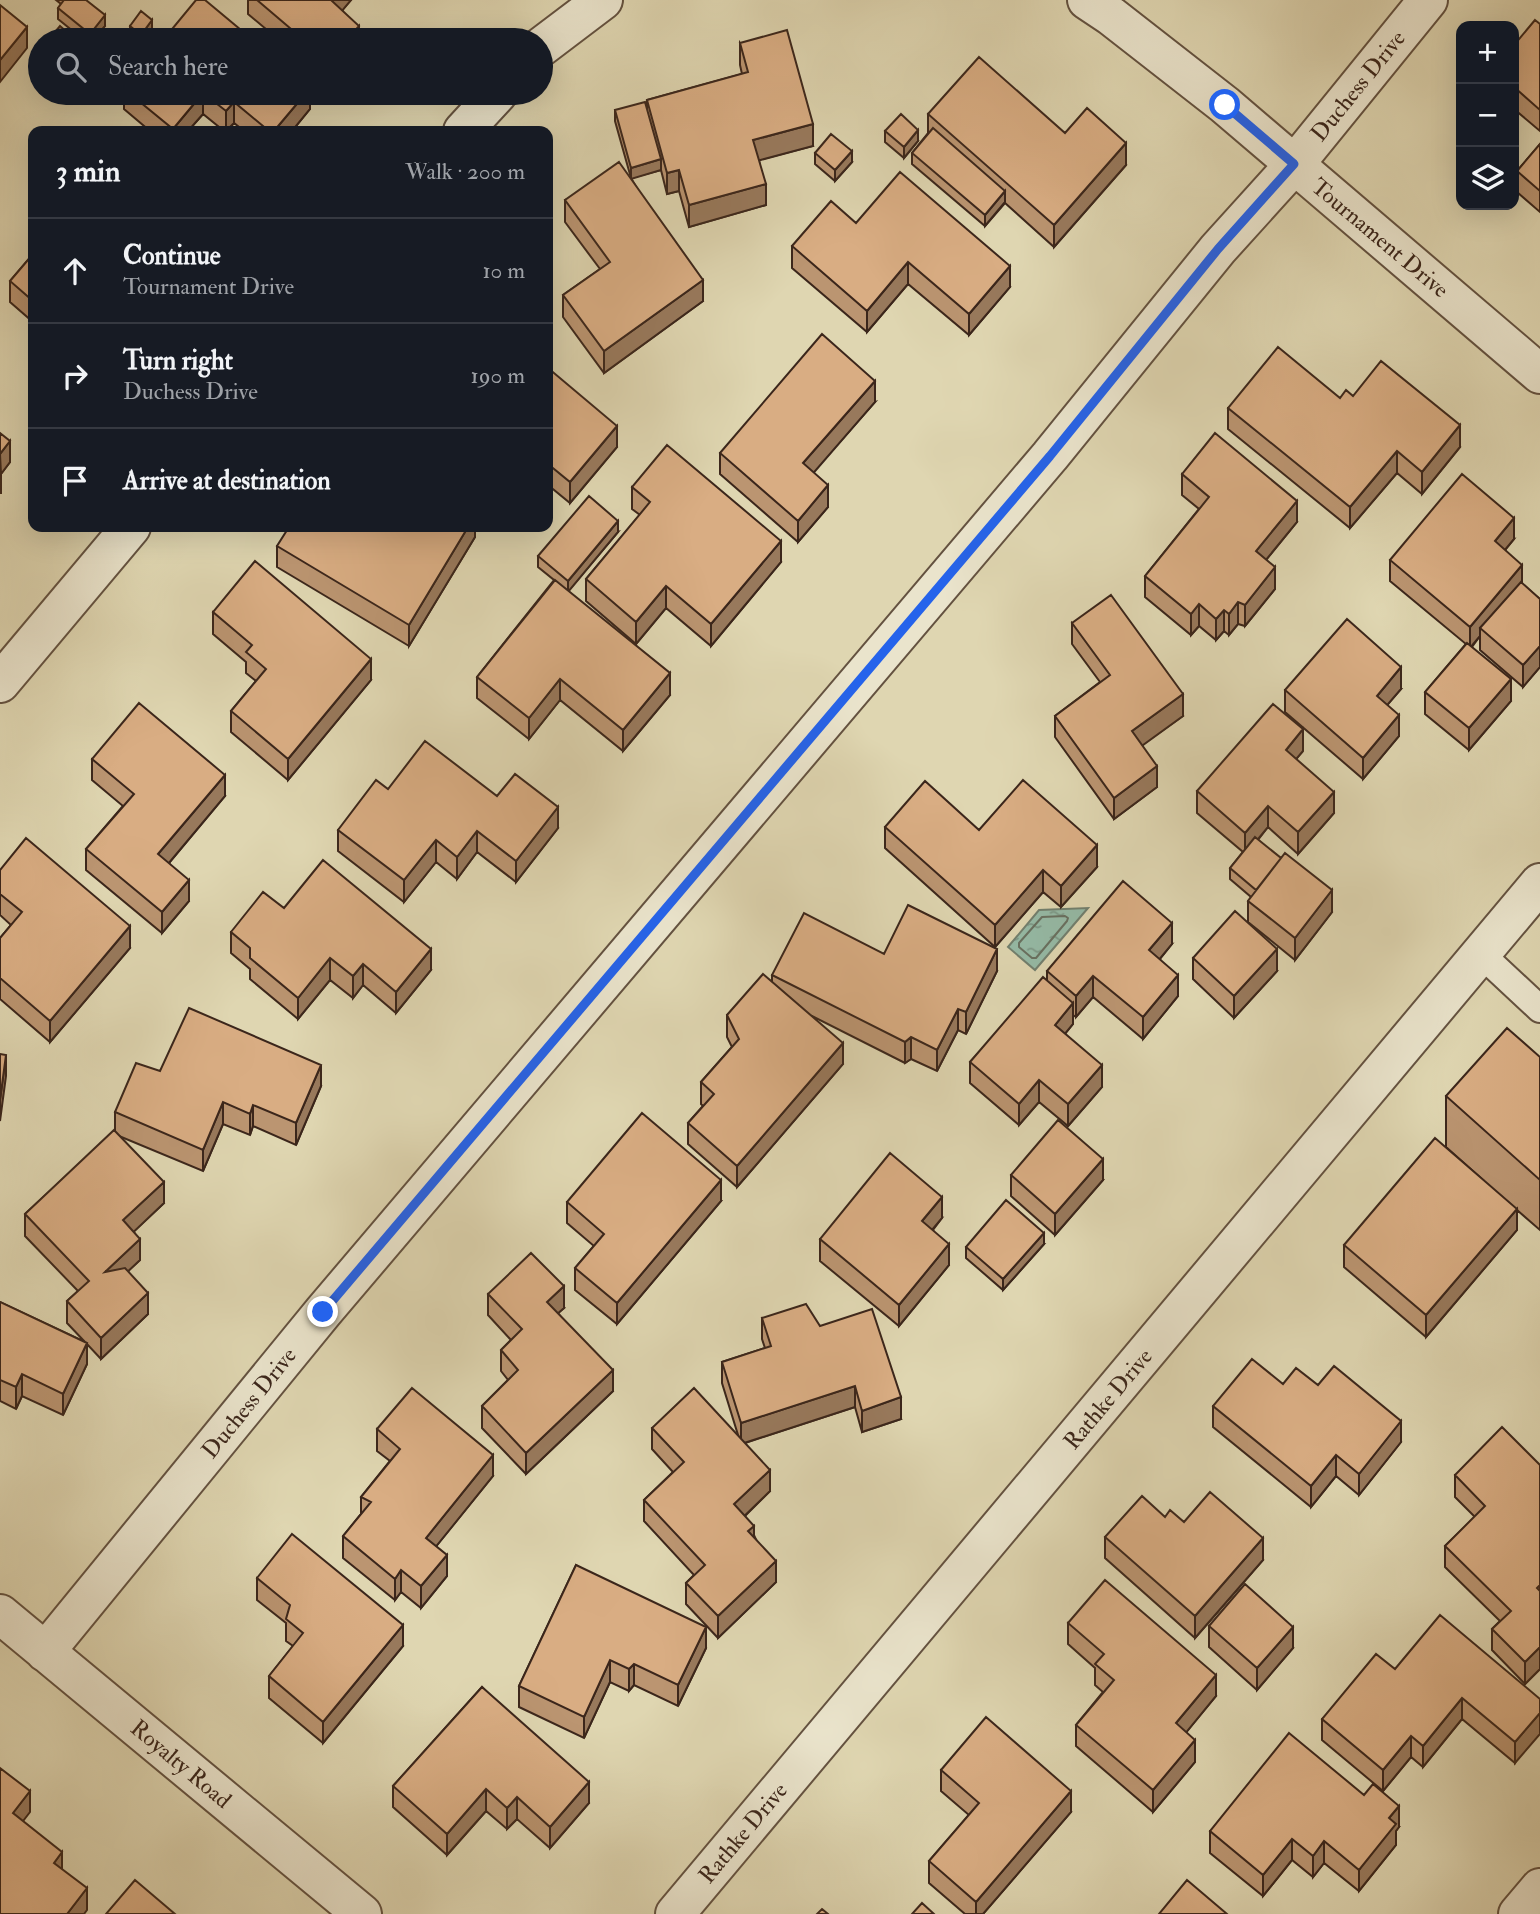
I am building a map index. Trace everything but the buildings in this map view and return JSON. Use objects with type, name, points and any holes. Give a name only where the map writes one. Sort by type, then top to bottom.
[{"type":"street","points":[[553,38],[603,0]]},
{"type":"street","name":"Tournament Drive","points":[[1087,0],[1214,97],[1540,374]]},
{"type":"street","name":"Duchess Drive","points":[[46,1652],[323,1312],[1050,456],[1218,249],[1294,164],[1428,0]]},
{"type":"street","points":[[468,126],[487,105]]},
{"type":"street","points":[[0,683],[127,532]]},
{"type":"street","name":"Rathke Drive","points":[[675,1914],[1540,883]]},
{"type":"street","name":"Royalty Road","points":[[0,1615],[362,1914]]},
{"type":"street","points":[[1518,1914],[1540,1888]]},
{"type":"lane","points":[[1481,954],[1540,1009]]},
{"type":"water","points":[[1088,908],[1035,970],[1008,947],[1039,910]]},
{"type":"route","points":[[323,1312],[1050,456],[1218,249],[1294,164],[1225,105]]}]
